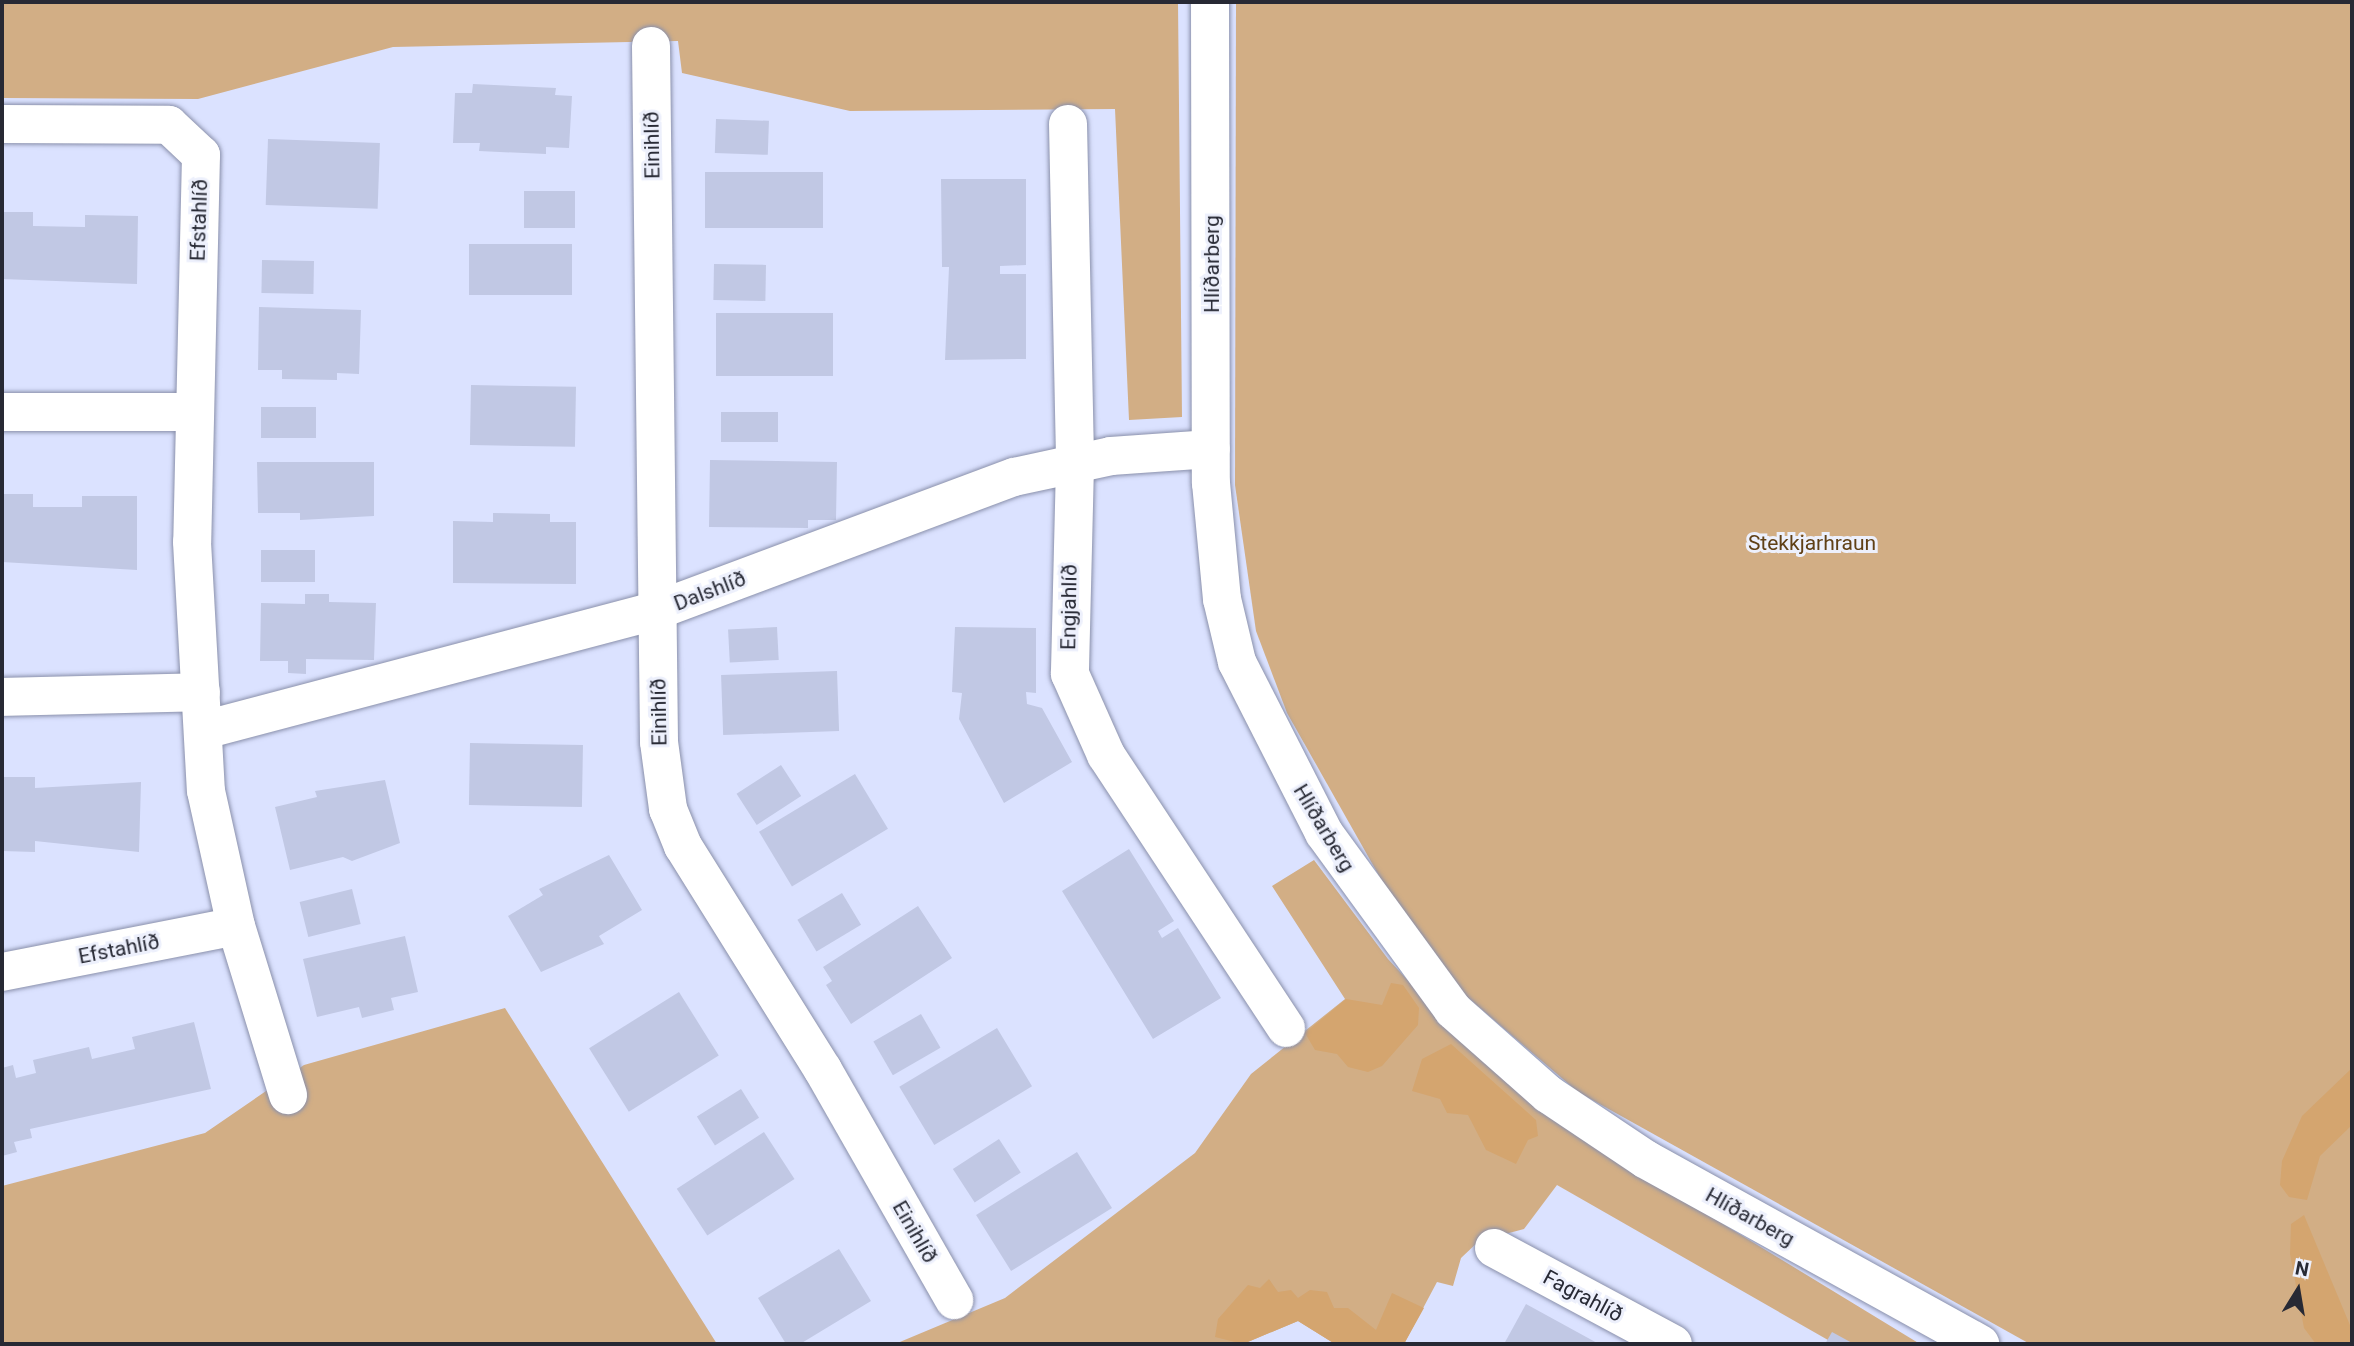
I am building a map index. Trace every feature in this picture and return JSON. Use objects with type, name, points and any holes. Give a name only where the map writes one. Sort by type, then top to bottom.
[{"type":"street","name":"Hlíðarberg","points":[[1210,2],[1211,449],[1222,599],[1237,662],[1324,833],[1453,1010],[1598,1130],[1980,1344]]},
{"type":"street","name":"Einihlíð","points":[[651,46],[661,772],[683,846],[823,1070],[954,1300]]},
{"type":"street","name":"Efstahlíð","points":[[2,124],[169,125],[201,155],[193,412],[206,791],[236,926],[288,1095]]},
{"type":"street","name":"Engjahlíð","points":[[1068,124],[1075,465],[1066,623],[1070,674],[1084,714],[1286,1028]]},
{"type":"street","points":[[2,412],[193,412]]},
{"type":"street","name":"Dalshlíð","points":[[204,730],[658,610],[1014,477],[1075,465],[1211,449]]},
{"type":"street","points":[[2,697],[201,692]]},
{"type":"street","name":"Efstahlíð","points":[[2,972],[236,926]]},
{"type":"street","name":"Fagrahlíð","points":[[1494,1248],[1673,1344]]},
{"type":"green space","points":[[2,2],[1178,2],[1182,417],[1129,420],[1115,109],[850,111],[682,73],[678,41],[393,47],[198,99],[2,98]]},
{"type":"green space","name":"Stekkjarhraun","points":[[1236,2],[2352,2],[2352,1344],[2030,1344],[1578,1092],[1459,990],[1399,911],[1287,713],[1256,631],[1235,485]]},
{"type":"green space","points":[[1314,860],[1388,959],[1440,1015],[1595,1146],[1920,1344],[1835,1344],[1557,1185],[1524,1229],[1479,1241],[1461,1258],[1453,1286],[1437,1282],[1404,1344],[1335,1344],[1298,1321],[1243,1344],[895,1344],[1005,1298],[1195,1153],[1251,1074],[1345,999],[1272,886]]},
{"type":"green space","points":[[505,1008],[717,1344],[2,1344],[2,1186],[205,1133],[304,1065]]},
{"type":"shaded area","points":[[1391,983],[1403,985],[1419,1008],[1418,1025],[1382,1066],[1368,1072],[1348,1067],[1337,1054],[1315,1050],[1305,1033],[1346,999],[1382,1005]]},
{"type":"shaded area","points":[[1451,1044],[1536,1120],[1538,1136],[1528,1140],[1516,1164],[1486,1150],[1468,1115],[1447,1113],[1440,1099],[1412,1091],[1422,1059]]},
{"type":"shaded area","points":[[2352,1068],[2352,1125],[2320,1156],[2307,1200],[2289,1197],[2280,1185],[2282,1161],[2302,1116]]},
{"type":"shaded area","points":[[2304,1215],[2352,1330],[2352,1344],[2316,1344],[2304,1328],[2290,1254],[2291,1224]]},
{"type":"shaded area","points":[[1269,1279],[1278,1292],[1291,1290],[1298,1298],[1310,1290],[1327,1292],[1334,1308],[1348,1308],[1376,1330],[1392,1293],[1424,1308],[1404,1344],[1335,1344],[1298,1321],[1243,1344],[1215,1337],[1218,1319],[1248,1285],[1260,1288]]},
{"type":"building","points":[[473,84],[556,88],[555,95],[572,96],[569,148],[546,147],[546,154],[479,151],[480,143],[453,143],[455,93],[472,93]]},
{"type":"building","points":[[716,119],[769,121],[768,155],[715,153]]},
{"type":"building","points":[[268,139],[380,143],[378,209],[266,205]]},
{"type":"building","points":[[705,172],[823,172],[823,228],[705,228]]},
{"type":"building","points":[[941,179],[1026,179],[1026,265],[1000,266],[1000,274],[1026,274],[1026,359],[945,360],[949,267],[942,267]]},
{"type":"building","points":[[524,191],[575,191],[575,228],[524,228]]},
{"type":"building","points":[[2,212],[33,212],[33,226],[85,227],[85,215],[138,216],[137,284],[2,279]]},
{"type":"building","points":[[469,244],[572,244],[572,295],[469,295]]},
{"type":"building","points":[[262,260],[314,261],[313,294],[261,293]]},
{"type":"building","points":[[714,264],[766,265],[765,301],[713,300]]},
{"type":"building","points":[[259,307],[361,310],[359,374],[337,373],[337,380],[282,379],[282,370],[258,370]]},
{"type":"building","points":[[716,313],[833,313],[833,376],[716,376]]},
{"type":"building","points":[[471,385],[576,387],[575,447],[470,445]]},
{"type":"building","points":[[261,407],[316,407],[316,438],[261,438]]},
{"type":"building","points":[[721,412],[778,412],[778,442],[721,442]]},
{"type":"building","points":[[710,460],[837,462],[836,520],[808,520],[808,528],[709,527]]},
{"type":"building","points":[[257,462],[374,462],[374,516],[300,520],[300,513],[258,513]]},
{"type":"building","points":[[2,494],[33,494],[33,507],[82,507],[82,496],[137,496],[137,570],[2,562]]},
{"type":"building","points":[[493,513],[550,514],[550,522],[576,522],[576,584],[453,583],[453,521],[493,522]]},
{"type":"building","points":[[261,550],[315,550],[315,582],[261,582]]},
{"type":"building","points":[[305,594],[329,594],[329,602],[376,603],[374,660],[306,659],[306,674],[288,673],[288,661],[260,661],[261,603],[305,604]]},
{"type":"building","points":[[777,627],[779,660],[730,663],[728,630]]},
{"type":"building","points":[[955,627],[1036,628],[1036,693],[1026,692],[1027,704],[1042,708],[1072,762],[1004,803],[959,719],[962,693],[952,692]]},
{"type":"building","points":[[837,671],[839,731],[723,735],[721,675]]},
{"type":"building","points":[[470,743],[583,745],[582,807],[469,805]]},
{"type":"building","points":[[781,765],[801,796],[757,825],[737,794]]},
{"type":"building","points":[[855,774],[888,829],[792,887],[759,832]]},
{"type":"building","points":[[2,777],[35,777],[35,788],[141,782],[139,852],[35,841],[35,852],[2,851]]},
{"type":"building","points":[[385,780],[400,843],[352,861],[343,857],[290,870],[275,807],[317,797],[315,791]]},
{"type":"building","points":[[1129,849],[1174,921],[1158,931],[1162,938],[1178,928],[1221,998],[1153,1039],[1062,891]]},
{"type":"building","points":[[609,855],[642,910],[599,936],[604,944],[541,972],[508,916],[543,895],[539,889]]},
{"type":"building","points":[[352,889],[361,924],[308,937],[300,902]]},
{"type":"building","points":[[842,893],[861,925],[816,951],[797,920]]},
{"type":"building","points":[[918,906],[952,958],[851,1024],[826,985],[832,981],[823,967]]},
{"type":"building","points":[[405,936],[418,992],[391,998],[394,1010],[362,1018],[359,1007],[317,1017],[303,959]]},
{"type":"building","points":[[679,992],[719,1056],[629,1112],[589,1048]]},
{"type":"building","points":[[921,1014],[940,1048],[893,1075],[873,1042]]},
{"type":"building","points":[[194,1022],[211,1089],[30,1129],[32,1138],[14,1142],[17,1152],[2,1156],[2,1068],[13,1065],[16,1078],[36,1073],[33,1060],[89,1047],[92,1059],[135,1049],[132,1037]]},
{"type":"building","points":[[997,1028],[1032,1086],[934,1145],[899,1087]]},
{"type":"building","points":[[741,1089],[759,1118],[715,1145],[697,1117]]},
{"type":"building","points":[[764,1132],[794,1179],[707,1236],[677,1189]]},
{"type":"building","points":[[999,1139],[1021,1173],[975,1203],[953,1169]]},
{"type":"building","points":[[1077,1152],[1112,1208],[1011,1271],[976,1215]]},
{"type":"building","points":[[839,1249],[871,1301],[800,1344],[786,1344],[758,1298]]},
{"type":"building","points":[[1526,1304],[1599,1344],[1504,1344]]},
{"type":"building","points":[[1832,1332],[1854,1344],[1825,1344]]}]
